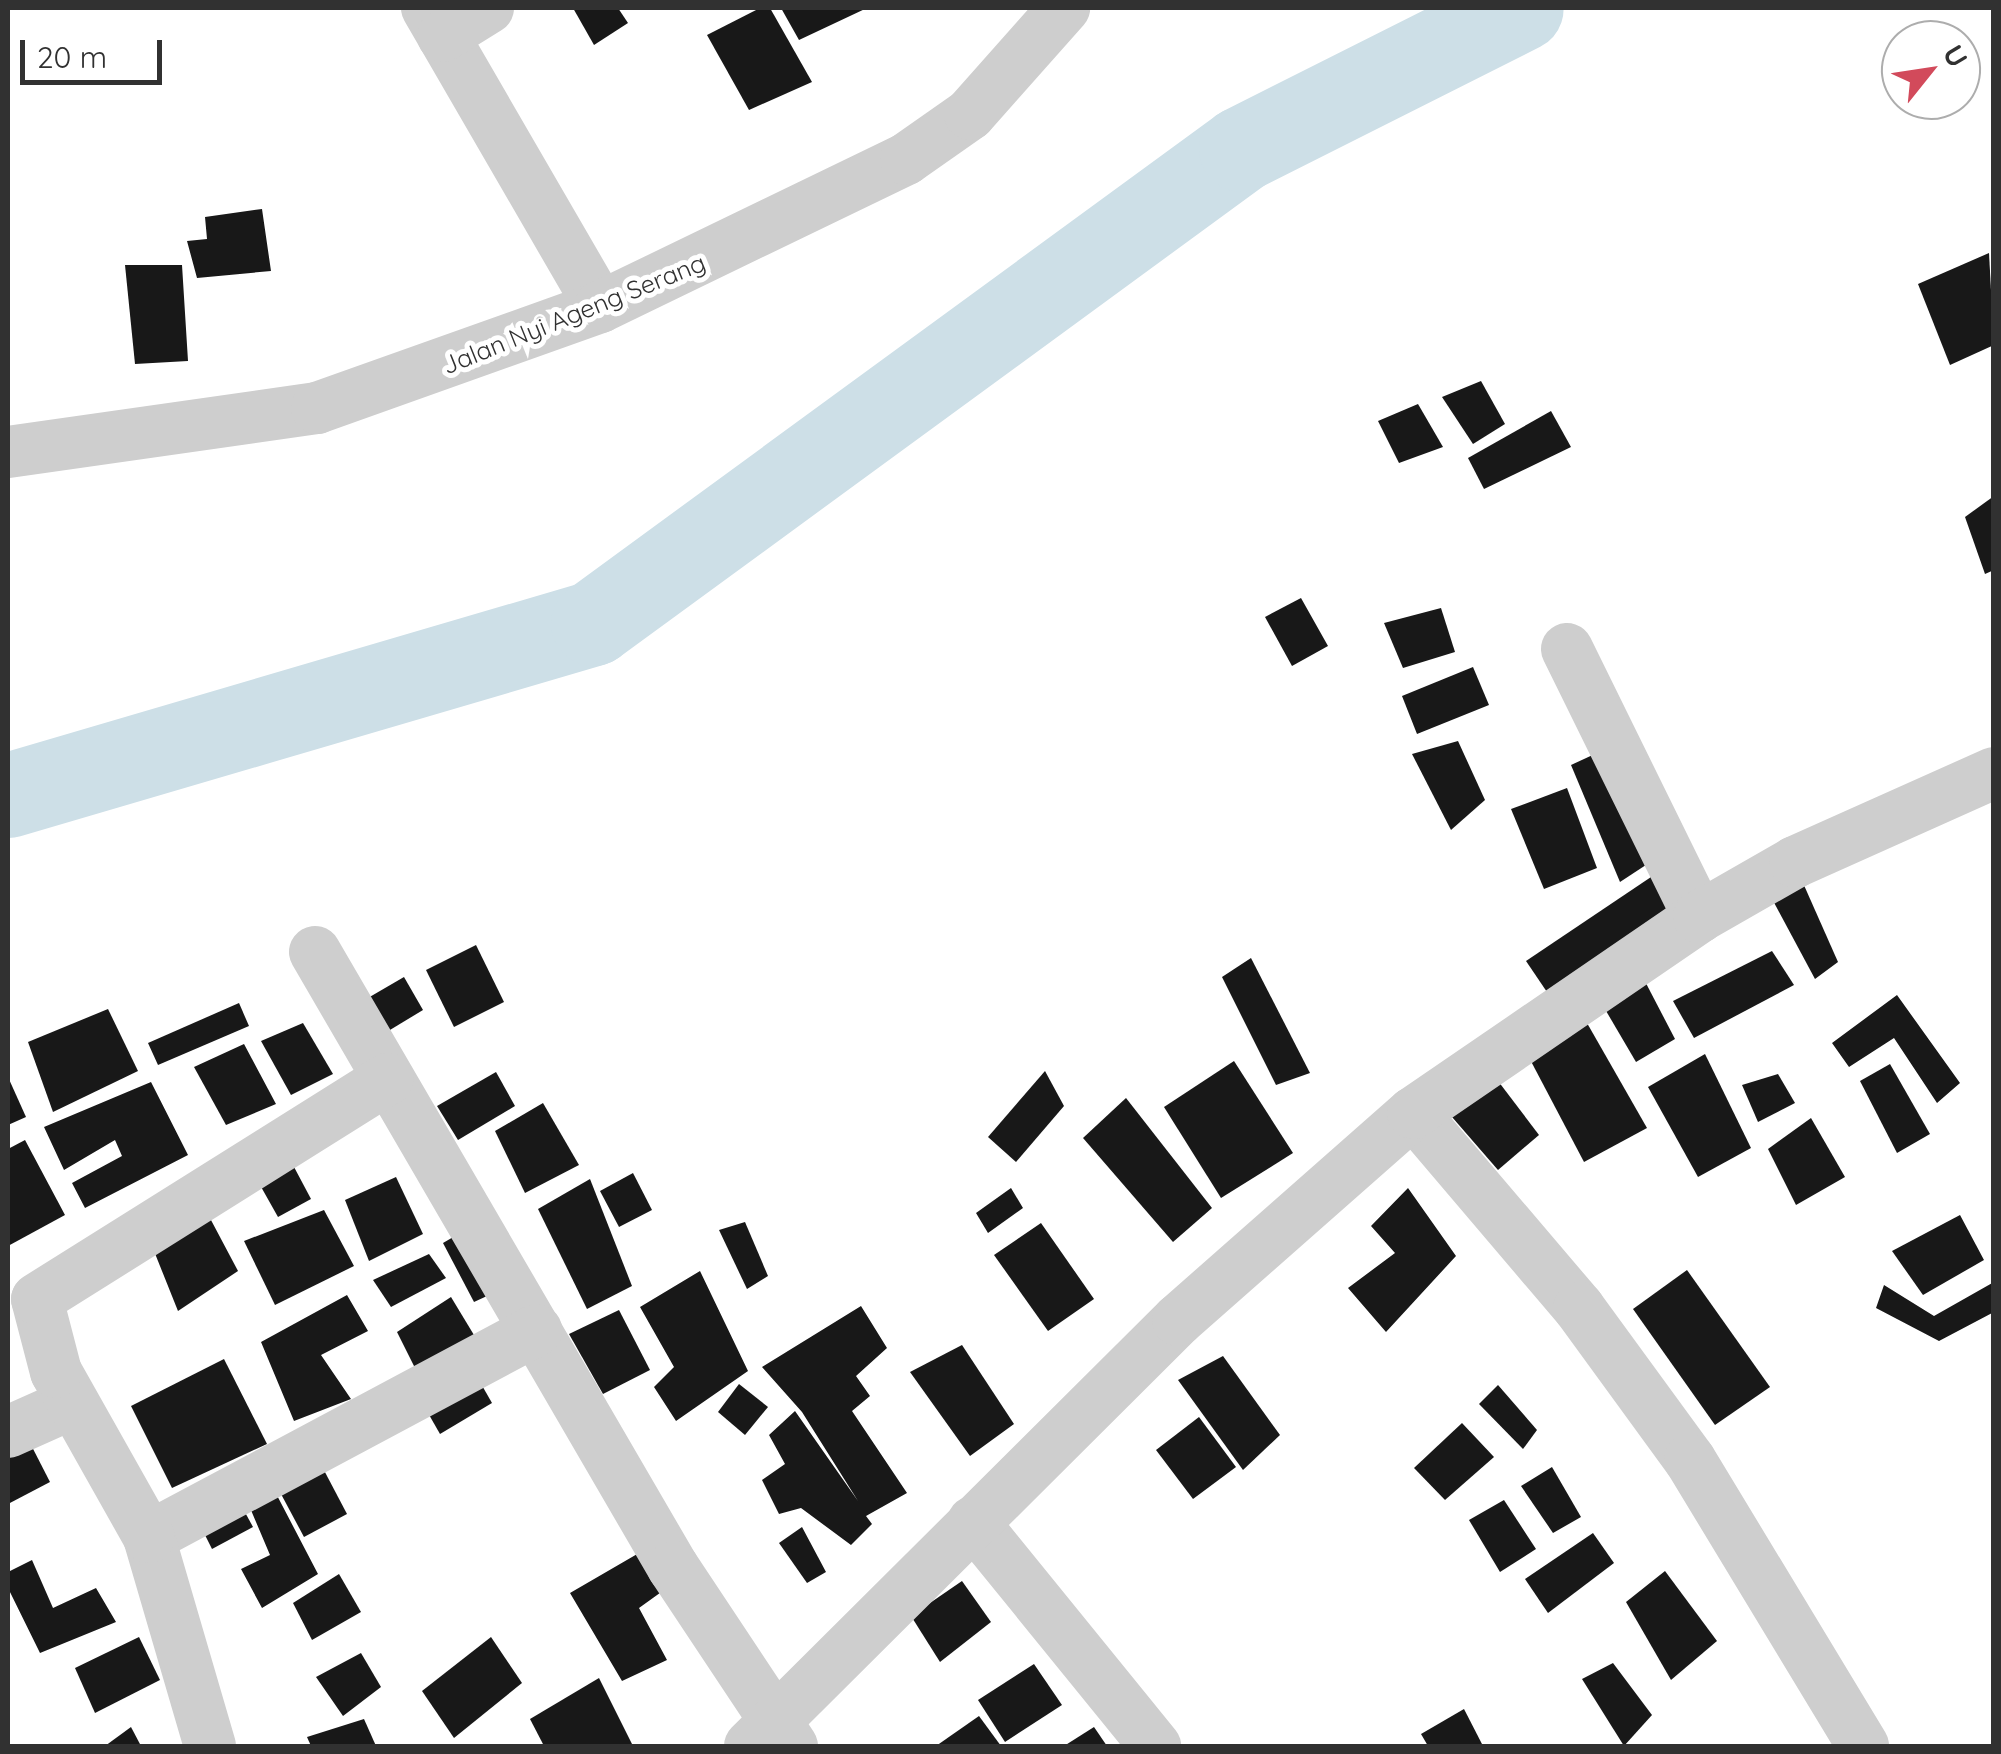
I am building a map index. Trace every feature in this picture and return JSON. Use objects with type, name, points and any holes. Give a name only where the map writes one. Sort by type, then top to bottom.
[{"type":"street","points":[[488,8],[435,22],[600,307]]},
{"type":"street","name":"Jalan Nyi Ageng Serang","points":[[8,452],[317,408],[600,307],[906,159],[970,114],[1064,8]]},
{"type":"street","points":[[1567,650],[1699,917]]},
{"type":"street","points":[[315,952],[772,1739],[973,1522],[1178,1320],[1413,1113],[1699,917],[1794,862],[1994,773]]},
{"type":"street","points":[[210,1746],[149,1537],[72,1403],[38,1321],[37,1299],[53,1282],[388,1079]]},
{"type":"street","points":[[1413,1113],[1578,1308],[1690,1460],[1862,1746]]},
{"type":"street","points":[[149,1537],[536,1330]]},
{"type":"street","points":[[8,1432],[72,1403]]},
{"type":"street","points":[[973,1522],[1155,1746]]},
{"type":"building","points":[[573,8],[618,8],[628,23],[594,45]]},
{"type":"building","points":[[760,8],[770,8],[812,82],[749,110],[707,35]]},
{"type":"building","points":[[781,8],[867,8],[799,40]]},
{"type":"building","points":[[262,209],[271,271],[197,278],[187,241],[207,239],[205,217]]},
{"type":"building","points":[[1989,253],[1994,345],[1950,365],[1918,284]]},
{"type":"building","points":[[125,265],[182,265],[188,361],[135,364]]},
{"type":"building","points":[[1481,381],[1505,424],[1473,444],[1442,397]]},
{"type":"building","points":[[1418,404],[1443,447],[1399,463],[1378,421]]},
{"type":"building","points":[[1551,411],[1571,447],[1484,489],[1468,458]]},
{"type":"building","points":[[1994,496],[1994,570],[1985,574],[1965,517]]},
{"type":"building","points":[[1301,598],[1328,646],[1292,666],[1265,617]]},
{"type":"building","points":[[1441,608],[1455,652],[1403,668],[1384,623]]},
{"type":"building","points":[[1473,667],[1489,705],[1417,734],[1402,696]]},
{"type":"building","points":[[1458,741],[1485,800],[1451,830],[1412,754]]},
{"type":"building","points":[[1597,753],[1652,861],[1620,882],[1571,765]]},
{"type":"building","points":[[1567,788],[1597,868],[1544,889],[1511,809]]},
{"type":"building","points":[[1654,875],[1678,913],[1549,995],[1526,961]]},
{"type":"building","points":[[1803,883],[1838,962],[1815,979],[1771,897]]},
{"type":"building","points":[[476,945],[504,1002],[454,1027],[426,970]]},
{"type":"building","points":[[1772,951],[1794,985],[1694,1038],[1673,1001]]},
{"type":"building","points":[[1251,958],[1310,1073],[1276,1085],[1222,977]]},
{"type":"building","points":[[1637,966],[1675,1039],[1636,1062],[1592,987]]},
{"type":"building","points":[[404,977],[423,1010],[380,1036],[361,1002]]},
{"type":"building","points":[[1897,995],[1960,1083],[1937,1103],[1894,1038],[1849,1067],[1832,1043]]},
{"type":"building","points":[[239,1003],[249,1026],[158,1065],[148,1043]]},
{"type":"building","points":[[108,1009],[138,1071],[53,1112],[28,1042]]},
{"type":"building","points":[[1583,1016],[1647,1128],[1584,1162],[1524,1048]]},
{"type":"building","points":[[303,1023],[333,1074],[291,1095],[261,1041]]},
{"type":"building","points":[[244,1044],[276,1104],[226,1125],[194,1067]]},
{"type":"building","points":[[1705,1054],[1751,1148],[1698,1177],[1648,1087]]},
{"type":"building","points":[[1234,1061],[1293,1153],[1221,1198],[1164,1107]]},
{"type":"building","points":[[1890,1064],[1930,1134],[1897,1153],[1860,1081]]},
{"type":"building","points":[[1045,1071],[1064,1106],[1016,1162],[988,1137]]},
{"type":"building","points":[[496,1072],[515,1106],[458,1140],[437,1106]]},
{"type":"building","points":[[1778,1074],[1795,1103],[1758,1122],[1742,1085]]},
{"type":"building","points":[[8,1077],[26,1117],[8,1125]]},
{"type":"building","points":[[1495,1077],[1539,1135],[1498,1170],[1452,1117]]},
{"type":"building","points":[[151,1082],[188,1155],[85,1208],[72,1183],[122,1156],[115,1140],[64,1170],[44,1127]]},
{"type":"building","points":[[1126,1098],[1212,1208],[1173,1242],[1083,1138]]},
{"type":"building","points":[[543,1103],[579,1165],[525,1193],[495,1131]]},
{"type":"building","points":[[1811,1118],[1845,1177],[1796,1205],[1768,1149]]},
{"type":"building","points":[[25,1140],[65,1215],[8,1246],[8,1149]]},
{"type":"building","points":[[285,1150],[311,1199],[278,1217],[251,1169]]},
{"type":"building","points":[[633,1173],[652,1210],[619,1227],[600,1191]]},
{"type":"building","points":[[396,1177],[423,1234],[369,1261],[345,1200]]},
{"type":"building","points":[[590,1179],[632,1286],[587,1309],[538,1209]]},
{"type":"building","points":[[1011,1188],[1023,1208],[988,1233],[976,1213]]},
{"type":"building","points":[[1408,1188],[1456,1256],[1386,1332],[1348,1288],[1395,1253],[1371,1226]]},
{"type":"building","points":[[203,1205],[238,1271],[178,1311],[148,1236]]},
{"type":"building","points":[[324,1210],[354,1266],[275,1305],[244,1241]]},
{"type":"building","points":[[1960,1215],[1984,1260],[1923,1295],[1892,1251]]},
{"type":"building","points":[[745,1222],[768,1276],[747,1289],[719,1230]]},
{"type":"building","points":[[1041,1223],[1094,1299],[1048,1331],[994,1255]]},
{"type":"building","points":[[467,1229],[500,1290],[474,1302],[443,1243]]},
{"type":"building","points":[[429,1254],[446,1278],[391,1307],[373,1280]]},
{"type":"building","points":[[1687,1270],[1770,1387],[1715,1425],[1633,1309]]},
{"type":"building","points":[[700,1271],[748,1371],[676,1421],[654,1387],[674,1367],[640,1307]]},
{"type":"building","points":[[1994,1282],[1994,1312],[1939,1341],[1876,1308],[1884,1285],[1934,1316]]},
{"type":"building","points":[[347,1295],[368,1331],[321,1355],[351,1399],[294,1421],[261,1342]]},
{"type":"building","points":[[451,1297],[477,1340],[417,1372],[397,1332]]},
{"type":"building","points":[[861,1306],[887,1348],[856,1376],[870,1396],[852,1411],[907,1493],[866,1516],[872,1524],[851,1545],[801,1508],[779,1514],[762,1480],[785,1464],[769,1435],[795,1411],[858,1501],[802,1412],[762,1367]]},
{"type":"building","points":[[619,1310],[650,1370],[603,1394],[569,1334]]},
{"type":"building","points":[[962,1345],[1014,1424],[970,1456],[910,1372]]},
{"type":"building","points":[[1223,1356],[1280,1435],[1243,1470],[1178,1380]]},
{"type":"building","points":[[224,1359],[267,1444],[172,1488],[131,1406]]},
{"type":"building","points":[[476,1375],[492,1403],[440,1434],[424,1406]]},
{"type":"building","points":[[739,1384],[768,1407],[745,1435],[718,1412]]},
{"type":"building","points":[[1498,1385],[1537,1430],[1523,1449],[1479,1404]]},
{"type":"building","points":[[1199,1417],[1236,1467],[1193,1499],[1156,1450]]},
{"type":"building","points":[[1462,1423],[1494,1457],[1445,1500],[1414,1468]]},
{"type":"building","points":[[29,1441],[50,1482],[8,1504],[8,1452]]},
{"type":"building","points":[[317,1457],[347,1514],[304,1537],[273,1479]]},
{"type":"building","points":[[1552,1467],[1581,1517],[1553,1533],[1521,1486]]},
{"type":"building","points":[[270,1482],[318,1574],[262,1608],[241,1569],[270,1555],[245,1496]]},
{"type":"building","points":[[235,1494],[253,1527],[212,1549],[195,1515]]},
{"type":"building","points":[[1504,1500],[1536,1549],[1500,1572],[1469,1520]]},
{"type":"building","points":[[802,1527],[826,1572],[807,1583],[779,1543]]},
{"type":"building","points":[[1593,1533],[1614,1563],[1548,1613],[1525,1579]]},
{"type":"building","points":[[651,1546],[671,1585],[639,1608],[667,1660],[622,1681],[570,1593]]},
{"type":"building","points":[[32,1560],[53,1608],[96,1588],[116,1622],[40,1653],[8,1588],[8,1572]]},
{"type":"building","points":[[1665,1571],[1717,1641],[1671,1680],[1626,1602]]},
{"type":"building","points":[[339,1574],[361,1612],[312,1640],[293,1603]]},
{"type":"building","points":[[962,1581],[991,1622],[940,1662],[911,1616]]},
{"type":"building","points":[[139,1637],[160,1680],[95,1713],[75,1668]]},
{"type":"building","points":[[491,1637],[522,1683],[454,1738],[422,1691]]},
{"type":"building","points":[[361,1653],[381,1687],[343,1716],[316,1677]]},
{"type":"building","points":[[1613,1663],[1652,1715],[1624,1746],[1582,1679]]},
{"type":"building","points":[[1034,1664],[1062,1705],[1005,1742],[978,1700]]},
{"type":"building","points":[[599,1678],[633,1746],[544,1746],[530,1719]]},
{"type":"building","points":[[1464,1709],[1483,1746],[1428,1746],[1421,1734]]},
{"type":"building","points":[[979,1716],[1001,1746],[936,1746]]},
{"type":"building","points":[[364,1719],[376,1746],[311,1746],[307,1737]]},
{"type":"building","points":[[131,1727],[141,1746],[105,1746]]},
{"type":"building","points":[[1094,1727],[1107,1746],[1064,1746]]},
{"type":"waterway","points":[[8,795],[593,623],[1241,149],[1521,8]]}]
